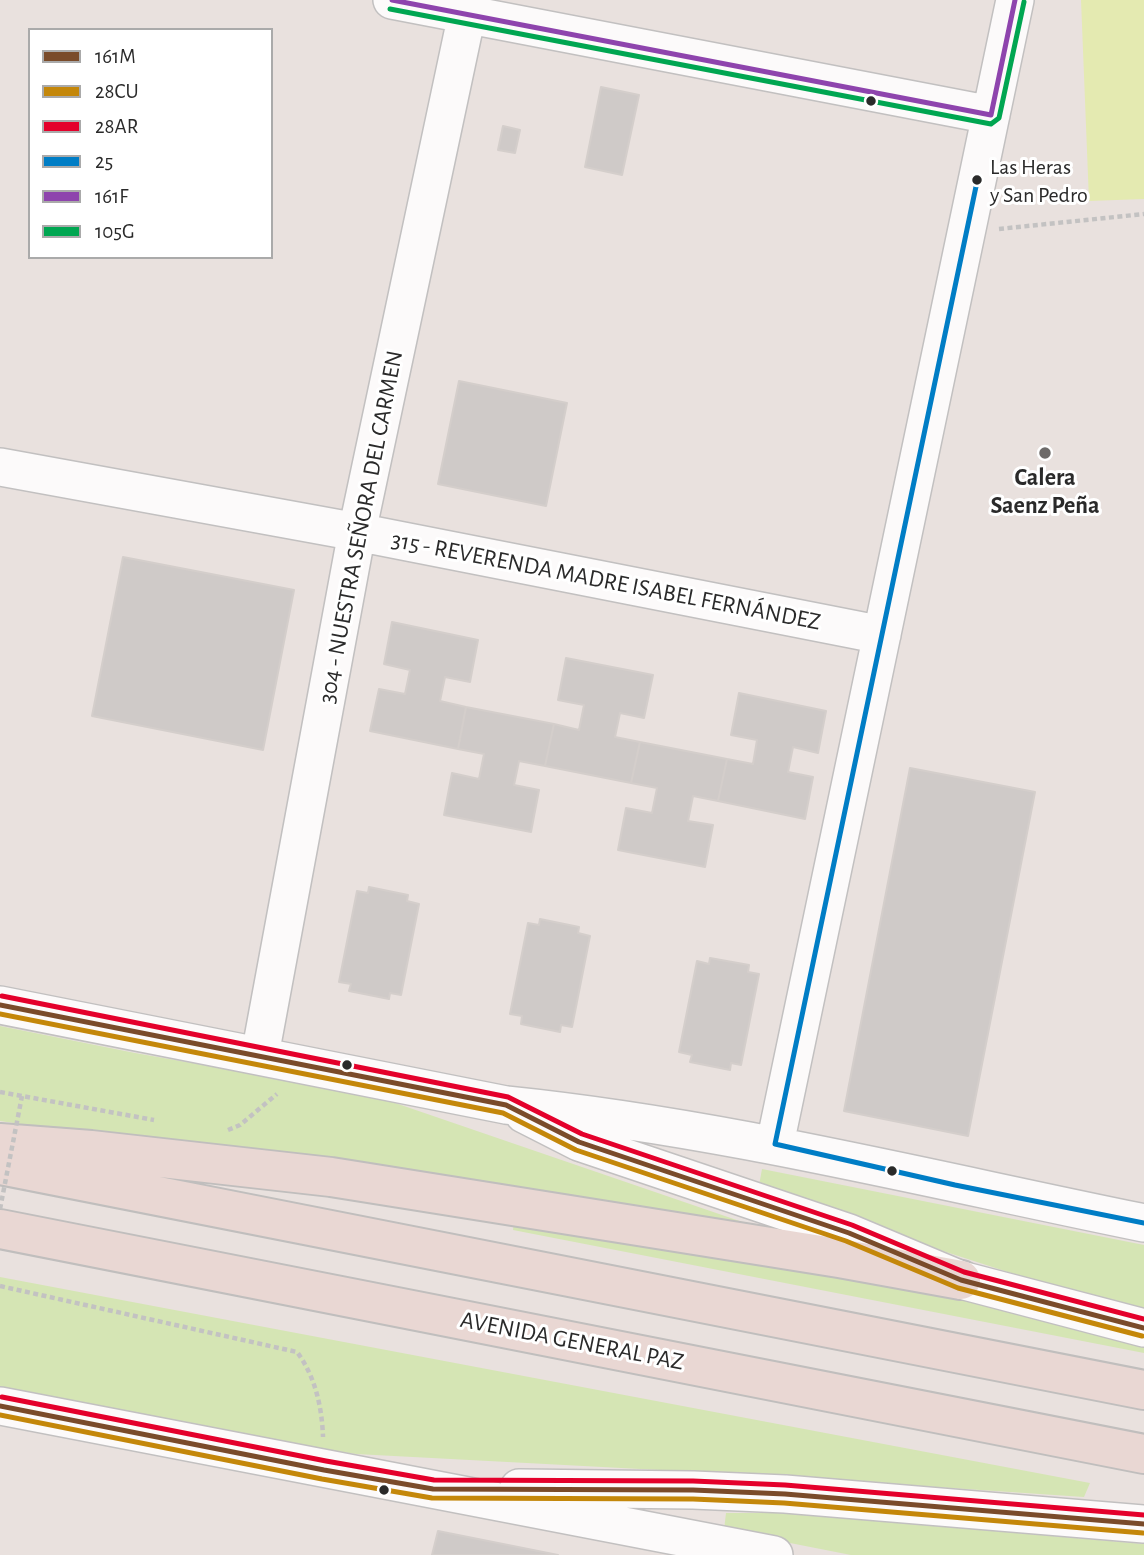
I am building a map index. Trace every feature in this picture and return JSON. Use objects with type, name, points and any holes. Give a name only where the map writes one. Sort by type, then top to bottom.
[{"type":"highway","points":[[0,1143],[91,1150],[331,1177],[961,1280]]},
{"type":"highway","points":[[0,1165],[1144,1390]]},
{"type":"highway","name":"AVENIDA GENERAL PAZ","points":[[0,1229],[1144,1454]]},
{"type":"street","points":[[392,0],[468,7],[991,115]]},
{"type":"street","points":[[775,1144],[1015,0]]},
{"type":"street","name":"304 - NUESTRA SEÑORA DEL CARMEN","points":[[261,1055],[357,531],[468,7]]},
{"type":"street","name":"315 - REVERENDA MADRE ISABEL FERNÁNDEZ","points":[[0,467],[357,531],[882,635]]},
{"type":"street","points":[[0,1005],[506,1105],[586,1113],[775,1144],[955,1185],[1144,1223]]},
{"type":"street","points":[[506,1105],[579,1142],[849,1233],[961,1280],[1144,1328]]},
{"type":"street","points":[[0,1406],[775,1555]]},
{"type":"street","points":[[433,1489],[693,1490],[1144,1524]]},
{"type":"path","points":[[967,232],[1144,214]]},
{"type":"path","points":[[215,1130],[228,1131],[240,1125],[287,1086],[304,1064]]},
{"type":"path","points":[[0,1092],[160,1121]]},
{"type":"path","points":[[0,1209],[22,1096]]},
{"type":"path","points":[[0,1286],[297,1352],[313,1379],[321,1415],[324,1470]]},
{"type":"green space","points":[[1081,0],[1144,0],[1144,199],[1089,201]]},
{"type":"green space","points":[[0,1026],[369,1094],[757,1227],[624,1212],[0,1121]]},
{"type":"green space","points":[[762,1169],[1144,1245],[1144,1311],[1054,1287],[758,1191]]},
{"type":"green space","points":[[514,1221],[996,1305],[1144,1346],[1144,1353],[513,1230]]},
{"type":"green space","points":[[0,1277],[1090,1483],[1084,1497],[773,1476],[356,1454],[255,1439],[0,1389]]},
{"type":"green space","points":[[726,1513],[791,1513],[1144,1544],[1144,1555],[851,1555],[724,1530]]},
{"type":"building","points":[[601,87],[639,95],[622,175],[585,167]]},
{"type":"building","points":[[503,126],[520,130],[515,153],[498,150]]},
{"type":"building","points":[[459,381],[567,403],[546,506],[438,484]]},
{"type":"building","points":[[123,557],[294,590],[263,750],[92,716]]},
{"type":"building","points":[[392,622],[478,640],[470,682],[445,677],[440,701],[466,707],[458,749],[370,731],[379,689],[405,694],[410,670],[384,664]]},
{"type":"building","points":[[566,658],[653,675],[644,718],[620,713],[615,737],[640,742],[631,783],[545,766],[554,724],[579,730],[584,705],[558,700]]},
{"type":"building","points":[[739,693],[826,711],[818,753],[793,747],[788,772],[813,777],[805,819],[718,801],[727,759],[753,764],[757,740],[731,735]]},
{"type":"building","points":[[466,707],[554,724],[545,766],[519,761],[514,785],[539,790],[531,832],[444,815],[452,773],[479,779],[484,754],[458,749]]},
{"type":"building","points":[[640,742],[727,759],[718,801],[693,796],[688,821],[713,825],[705,867],[618,850],[626,808],[652,813],[657,788],[631,783]]},
{"type":"building","points":[[910,768],[1035,792],[968,1136],[844,1111]]},
{"type":"building","points":[[369,887],[408,895],[407,901],[419,904],[401,995],[390,993],[389,999],[349,991],[351,984],[339,982],[357,891],[368,893]]},
{"type":"building","points":[[540,919],[579,927],[578,933],[590,936],[572,1027],[561,1025],[560,1032],[521,1024],[522,1016],[510,1014],[528,923],[539,925]]},
{"type":"building","points":[[710,958],[749,965],[748,972],[759,974],[741,1065],[731,1063],[730,1070],[690,1062],[692,1055],[679,1052],[697,961],[709,964]]},
{"type":"building","points":[[438,1531],[558,1555],[432,1555]]},
{"type":"transit line","name":"161F","points":[[392,0],[991,115],[1015,0]]},
{"type":"transit line","name":"105G","points":[[390,9],[991,124],[999,118],[1024,2]]},
{"type":"transit line","name":"25","points":[[978,177],[775,1144],[955,1185],[1144,1223]]},
{"type":"transit line","name":"28AR","points":[[2,996],[508,1097],[582,1134],[852,1225],[964,1272],[1144,1319]]},
{"type":"transit line","name":"161M","points":[[0,1005],[506,1105],[579,1142],[849,1233],[961,1280],[1144,1328]]},
{"type":"transit line","name":"28CU","points":[[0,1014],[503,1113],[576,1150],[846,1241],[958,1288],[1142,1336]]},
{"type":"transit line","name":"28AR","points":[[2,1397],[434,1480],[693,1481],[785,1485],[1144,1515]]},
{"type":"transit line","name":"161M","points":[[0,1406],[433,1489],[693,1490],[785,1494],[1144,1524]]},
{"type":"transit line","name":"28CU","points":[[0,1415],[432,1498],[693,1499],[784,1503],[1143,1533]]},
{"type":"place","name":"Las Heras y San Pedro","points":[[977,180]]},
{"type":"place","name":"Calera Saenz Peña","points":[[1045,453]]}]
